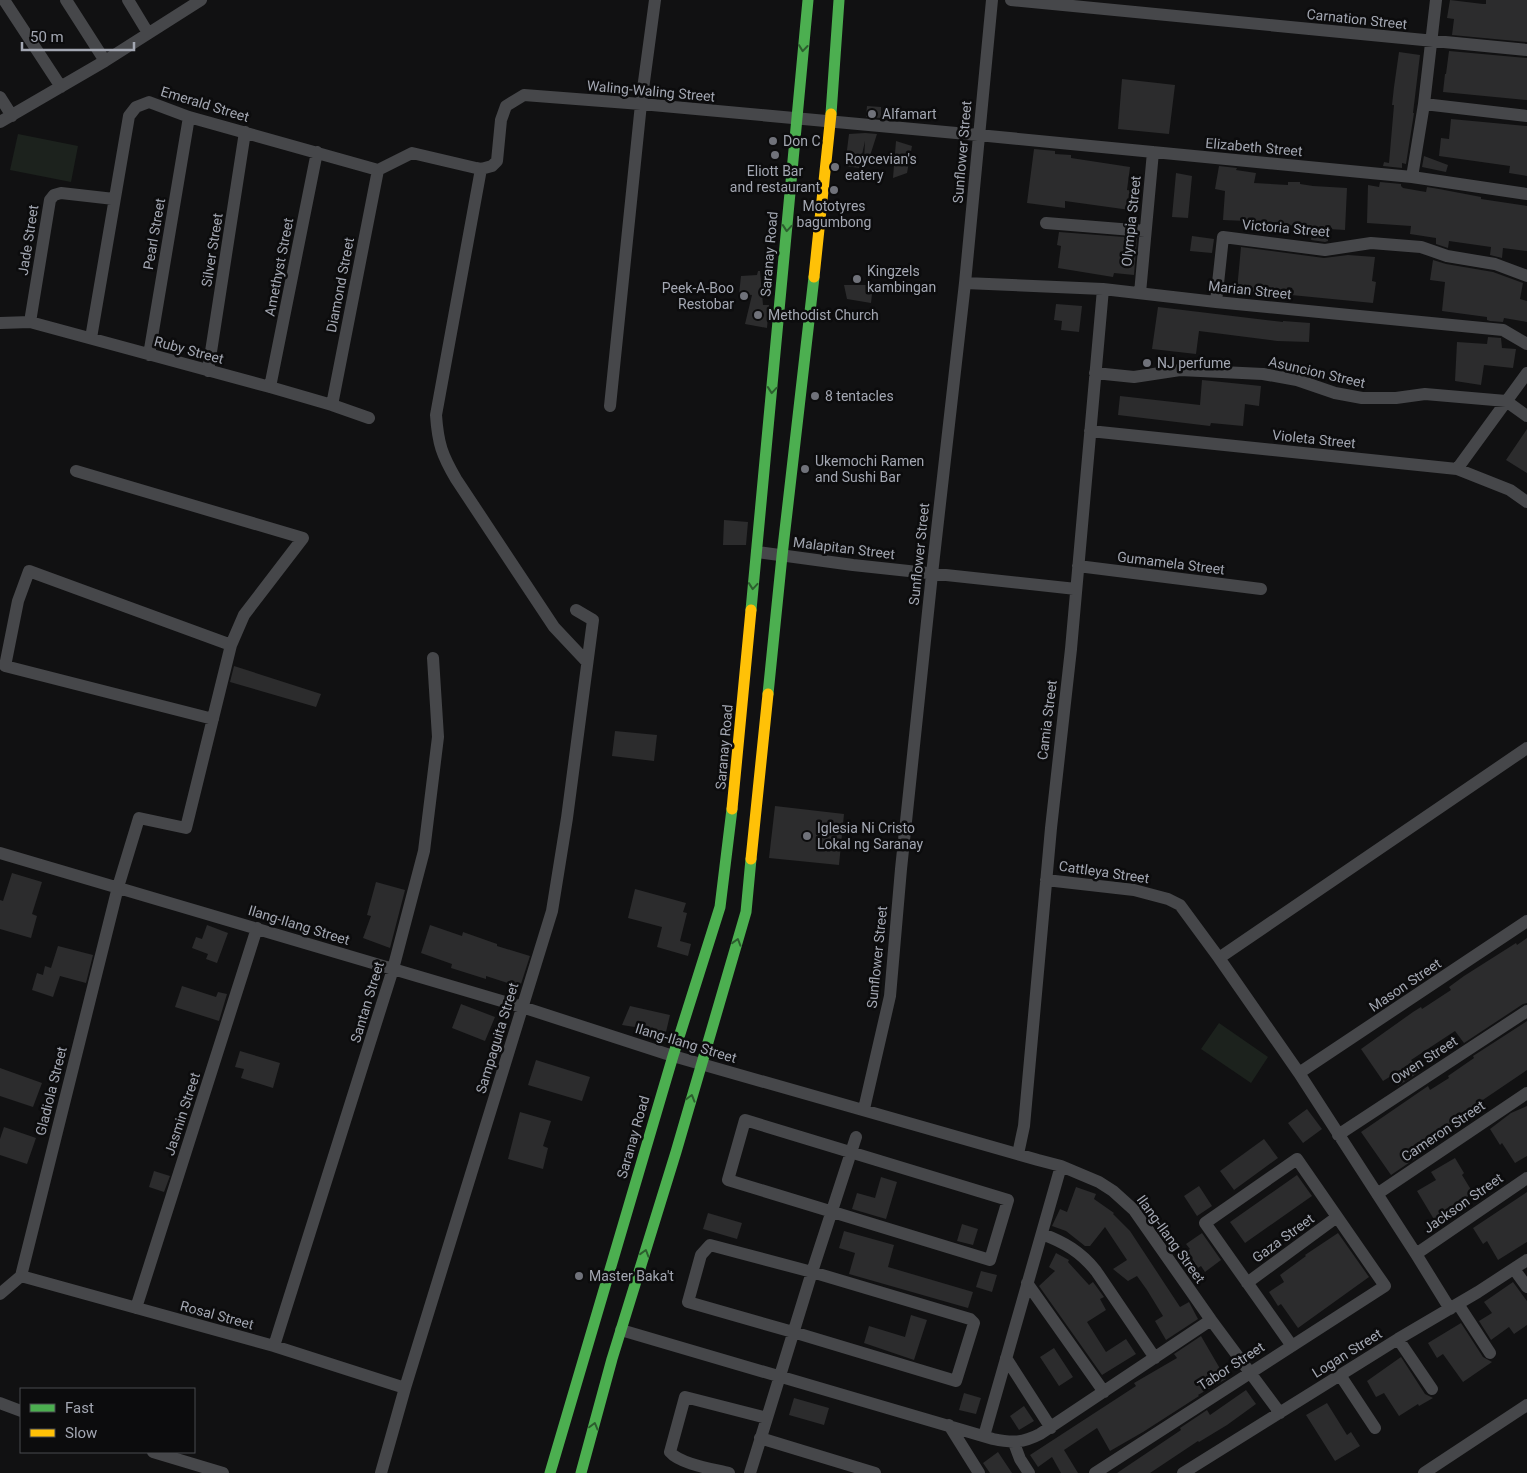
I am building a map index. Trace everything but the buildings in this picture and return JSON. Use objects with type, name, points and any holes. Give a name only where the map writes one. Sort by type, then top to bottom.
[{"type":"street","points":[[4,0],[60,87]]},
{"type":"street","points":[[66,0],[105,61]]},
{"type":"street","points":[[128,0],[148,33]]},
{"type":"street","points":[[610,406],[654,0]]},
{"type":"street","name":"Saranay Road","points":[[550,1473],[673,1056],[720,907],[733,804],[808,0]]},
{"type":"street","points":[[581,1473],[612,1359],[676,1152],[700,1064],[746,912],[782,556],[803,382],[830,122],[839,0]]},
{"type":"street","name":"Sunflower Street","points":[[864,1110],[890,996],[901,869],[965,283],[992,0]]},
{"type":"street","name":"Carnation Street","points":[[1010,0],[1527,50]]},
{"type":"street","points":[[1412,177],[1424,104],[1436,0]]},
{"type":"street","points":[[0,122],[105,61],[196,1]]},
{"type":"street","name":"Waling-Waling Street","points":[[481,169],[492,166],[497,160],[501,120],[506,106],[524,96],[642,104],[797,120],[978,135]]},
{"type":"street","points":[[0,97],[12,116]]},
{"type":"street","name":"Emerald Street","points":[[91,338],[129,116],[136,107],[149,102],[189,117],[378,170]]},
{"type":"street","points":[[1424,104],[1527,116]]},
{"type":"street","name":"Pearl Street","points":[[149,355],[189,117]]},
{"type":"street","name":"Silver Street","points":[[208,371],[245,132]]},
{"type":"street","name":"Elizabeth Street","points":[[978,135],[1412,177],[1527,194]]},
{"type":"street","name":"Amethyst Street","points":[[270,387],[316,152]]},
{"type":"street","name":"Olympia Street","points":[[1140,293],[1153,152]]},
{"type":"street","points":[[378,170],[412,153],[481,169],[436,415],[437,438],[443,457],[456,480],[554,627],[586,662]]},
{"type":"street","name":"Diamond Street","points":[[332,405],[378,170]]},
{"type":"street","name":"Jade Street","points":[[30,322],[50,200],[54,195],[61,194],[114,199]]},
{"type":"street","points":[[1046,223],[1145,231]]},
{"type":"street","name":"Victoria Street","points":[[1216,302],[1223,237],[1325,250],[1371,243],[1421,246],[1447,256],[1495,264],[1527,276]]},
{"type":"street","name":"Marian Street","points":[[965,283],[1103,289],[1503,330],[1527,344]]},
{"type":"street","name":"Camia Street","points":[[1018,1154],[1024,1126],[1103,289]]},
{"type":"street","name":"Ruby Street","points":[[0,323],[30,322],[270,387],[369,418]]},
{"type":"street","name":"Asuncion Street","points":[[1095,373],[1134,377],[1180,370],[1263,374],[1297,380],[1335,393],[1362,398],[1396,398],[1425,394],[1506,400]]},
{"type":"street","points":[[1457,469],[1527,373]]},
{"type":"street","points":[[1506,400],[1527,416]]},
{"type":"street","name":"Violeta Street","points":[[1090,431],[1457,469],[1510,490],[1527,502]]},
{"type":"street","points":[[76,471],[303,538],[244,615],[232,645],[213,719],[5,666],[18,601],[28,571],[232,645]]},
{"type":"street","name":"Malapitan Street","points":[[756,552],[932,574],[1076,588]]},
{"type":"street","name":"Gumamela Street","points":[[1078,566],[1261,589]]},
{"type":"street","name":"Sampaguita Street","points":[[381,1473],[405,1388],[552,911],[567,818],[592,620],[576,610]]},
{"type":"street","name":"Santan Street","points":[[274,1346],[393,969],[425,841],[438,737],[433,658]]},
{"type":"street","name":"Gladiola Street","points":[[21,1276],[118,887],[139,818],[186,828],[213,719]]},
{"type":"street","points":[[1219,958],[1527,748]]},
{"type":"street","name":"Ilang-Ilang Street","points":[[0,853],[522,1007],[700,1064],[1061,1166],[1099,1182],[1129,1205],[1144,1222],[1211,1320],[1280,1413]]},
{"type":"street","name":"Cattleya Street","points":[[1046,880],[1134,890],[1168,898],[1180,905],[1299,1073],[1416,1254],[1490,1353]]},
{"type":"street","name":"Mason Street","points":[[1299,1073],[1527,921]]},
{"type":"street","name":"Jasmin Street","points":[[136,1308],[257,928]]},
{"type":"street","name":"Owen Street","points":[[1338,1135],[1527,1011]]},
{"type":"street","name":"Cameron Street","points":[[1377,1194],[1527,1093]]},
{"type":"street","points":[[745,1120],[851,1152],[1008,1200],[990,1260],[728,1180],[745,1120]]},
{"type":"street","points":[[750,1473],[856,1137]]},
{"type":"street","points":[[1292,1346],[1205,1223],[1296,1159],[1337,1218]]},
{"type":"street","points":[[984,1436],[1061,1166]]},
{"type":"street","name":"Jackson Street","points":[[1416,1254],[1527,1178]]},
{"type":"street","name":"Gaza Street","points":[[1247,1283],[1337,1218]]},
{"type":"street","name":"Tabor Street","points":[[1094,1473],[1385,1286],[1337,1218]]},
{"type":"street","points":[[1042,1234],[1066,1244],[1087,1260],[1155,1358]]},
{"type":"street","points":[[710,1245],[812,1272],[970,1319],[974,1323],[956,1382],[793,1332],[688,1302],[701,1255],[710,1245]]},
{"type":"street","name":"Logan Street","points":[[1183,1473],[1527,1260]]},
{"type":"street","points":[[1514,1269],[1527,1287]]},
{"type":"street","points":[[0,1294],[21,1276]]},
{"type":"street","name":"Rosal Street","points":[[21,1276],[274,1346],[405,1388]]},
{"type":"street","points":[[1027,1284],[1104,1392]]},
{"type":"street","points":[[621,1330],[984,1436],[1014,1443],[1031,1439],[1050,1428],[1211,1320]]},
{"type":"street","points":[[1398,1339],[1432,1390]]},
{"type":"street","points":[[1006,1358],[1050,1428]]},
{"type":"street","points":[[1340,1375],[1374,1428]]},
{"type":"street","points":[[728,1473],[707,1470],[686,1462],[670,1452],[685,1397],[767,1418]]},
{"type":"street","points":[[0,1403],[20,1411]]},
{"type":"street","points":[[1424,1473],[1527,1405]]},
{"type":"street","points":[[949,1425],[979,1473]]},
{"type":"street","points":[[760,1438],[875,1473]]},
{"type":"street","points":[[1014,1443],[1020,1459],[1029,1473]]},
{"type":"street","points":[[156,1453],[223,1473]]},
{"type":"shaded area","points":[[18,134],[78,146],[71,182],[10,170]]},
{"type":"shaded area","points":[[1219,1023],[1268,1057],[1251,1083],[1201,1049]]},
{"type":"traffic: fast","points":[[751,610],[808,0]]},
{"type":"traffic: fast","points":[[831,114],[839,0]]},
{"type":"traffic: fast","points":[[768,694],[814,277]]},
{"type":"traffic: fast","points":[[550,1473],[673,1056],[720,907],[732,809]]},
{"type":"traffic: fast","points":[[581,1473],[612,1359],[676,1152],[746,912],[751,859]]},
{"type":"traffic: slow","points":[[814,277],[831,114]]},
{"type":"traffic: slow","points":[[732,809],[751,610]]},
{"type":"traffic: slow","points":[[751,859],[768,694]]},
{"type":"place","name":"Alfamart","points":[[872,114]]},
{"type":"place","name":"Don C","points":[[773,141]]},
{"type":"place","name":"Eliott Bar and restaurant","points":[[775,155]]},
{"type":"place","name":"Roycevian's eatery","points":[[835,167]]},
{"type":"place","name":"Mototyres bagumbong","points":[[834,190]]},
{"type":"place","name":"Kingzels kambingan","points":[[857,279]]},
{"type":"place","name":"Peek-A-Boo Restobar","points":[[744,296]]},
{"type":"place","name":"Methodist Church","points":[[758,315]]},
{"type":"place","name":"NJ perfume","points":[[1147,363]]},
{"type":"place","name":"8 tentacles","points":[[815,396]]},
{"type":"place","name":"Ukemochi Ramen and Sushi Bar","points":[[805,469]]},
{"type":"place","name":"Iglesia Ni Cristo Lokal ng Saranay","points":[[807,836]]},
{"type":"place","name":"Master Baka't","points":[[579,1276]]}]
